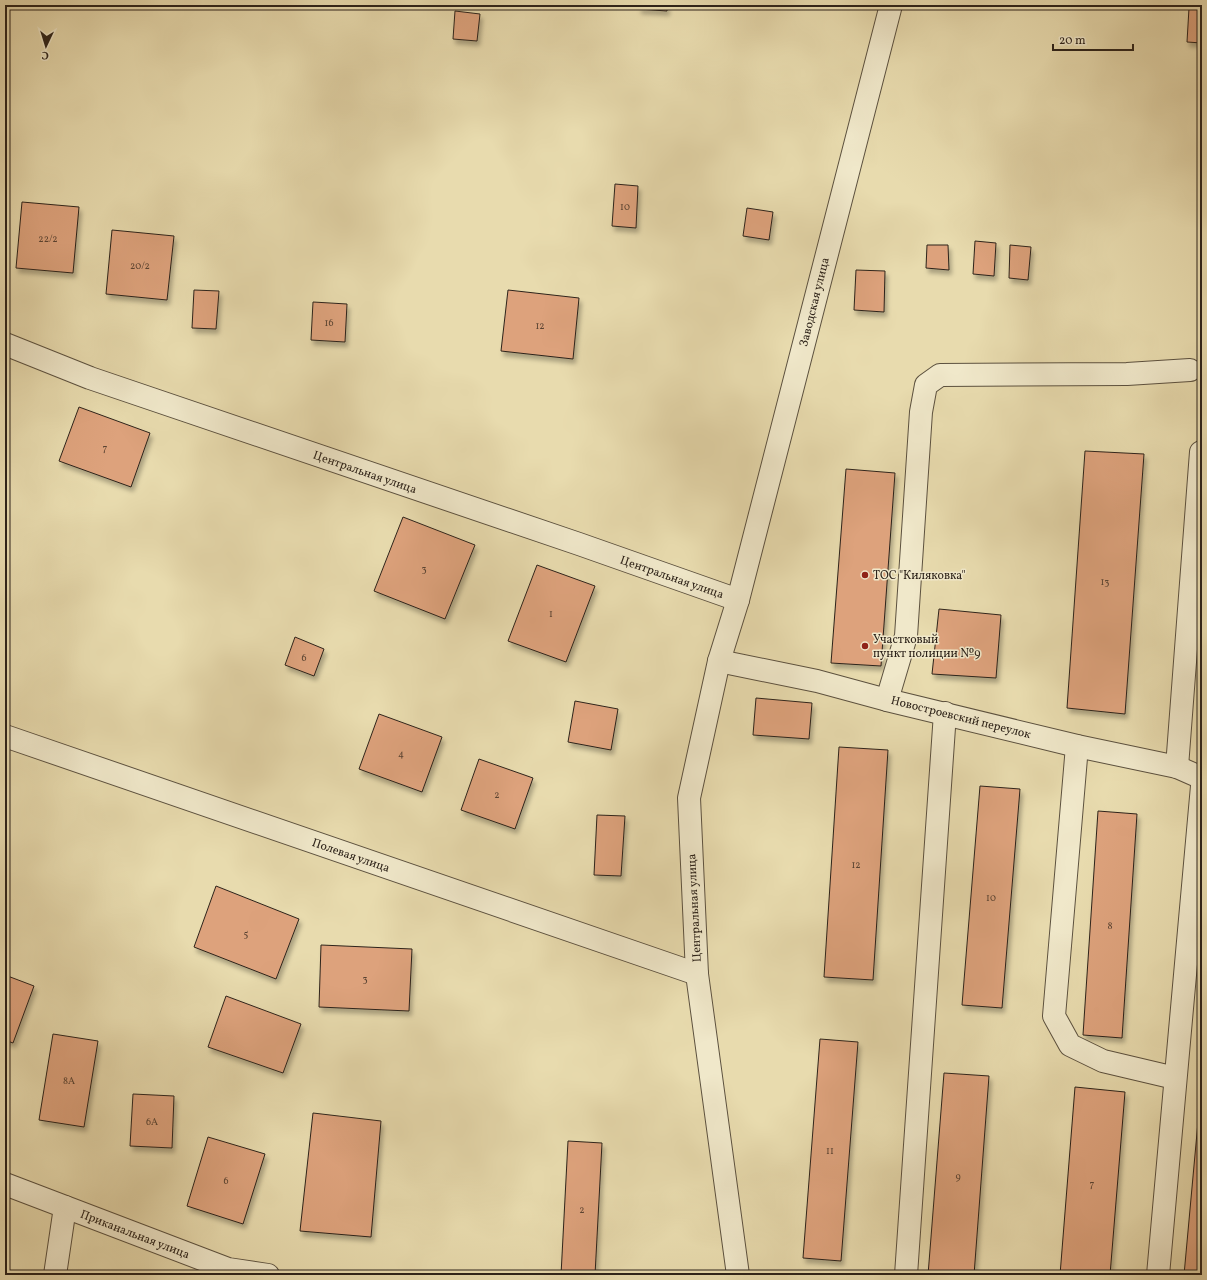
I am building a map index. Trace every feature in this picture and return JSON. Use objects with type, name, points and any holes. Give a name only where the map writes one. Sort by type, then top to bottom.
[{"type":"street","name":"Заводская улица","points":[[738,600],[891,5]]},
{"type":"street","name":"Центральная улица","points":[[5,344],[90,378],[579,544],[738,600],[718,661],[689,798],[697,974],[738,1275]]},
{"type":"street","points":[[888,700],[906,636],[921,412],[926,385],[940,375],[1127,374],[1190,370]]},
{"type":"street","points":[[1177,767],[1201,452]]},
{"type":"street","name":"Новостроевский переулок","points":[[718,661],[817,681],[888,700],[1077,746],[1177,767],[1202,778]]},
{"type":"street","points":[[906,1275],[945,714]]},
{"type":"street","name":"Полевая улица","points":[[5,736],[697,974]]},
{"type":"street","points":[[1077,746],[1054,1016],[1070,1045],[1103,1061],[1175,1078]]},
{"type":"street","points":[[1158,1275],[1202,786]]},
{"type":"street","name":"Приканальная улица","points":[[5,1184],[228,1269],[268,1275]]},
{"type":"street","points":[[55,1275],[65,1207]]},
{"type":"building","points":[[639,5],[667,5],[667,11],[639,9]]},
{"type":"building","points":[[1189,8],[1202,9],[1202,43],[1187,42]]},
{"type":"building","points":[[455,11],[480,14],[477,41],[453,39]]},
{"type":"building","points":[[615,184],[638,186],[636,228],[612,226]]},
{"type":"building","points":[[22,202],[79,207],[73,273],[16,268]]},
{"type":"building","points":[[747,208],[773,212],[769,240],[743,236]]},
{"type":"building","points":[[112,230],[174,236],[167,300],[106,294]]},
{"type":"building","points":[[975,241],[996,243],[994,276],[973,274]]},
{"type":"building","points":[[927,245],[948,245],[949,270],[926,268]]},
{"type":"building","points":[[1010,245],[1031,247],[1028,280],[1009,278]]},
{"type":"building","points":[[856,270],[885,271],[884,312],[854,310]]},
{"type":"building","points":[[194,290],[219,291],[216,329],[192,328]]},
{"type":"building","points":[[508,290],[579,298],[573,359],[501,351]]},
{"type":"building","points":[[313,302],[347,304],[345,342],[311,340]]},
{"type":"building","points":[[79,407],[150,433],[131,487],[59,461]]},
{"type":"building","points":[[1085,451],[1144,454],[1125,714],[1067,708]]},
{"type":"building","points":[[846,469],[895,473],[881,666],[831,663]]},
{"type":"building","points":[[403,517],[475,545],[445,619],[374,591]]},
{"type":"building","points":[[537,565],[595,586],[566,662],[508,641]]},
{"type":"building","points":[[939,609],[1001,615],[996,678],[932,674]]},
{"type":"building","points":[[295,637],[324,649],[314,676],[285,665]]},
{"type":"building","points":[[756,698],[812,703],[809,739],[753,735]]},
{"type":"building","points":[[575,701],[618,709],[611,750],[568,742]]},
{"type":"building","points":[[379,714],[442,737],[422,792],[359,769]]},
{"type":"building","points":[[839,747],[888,750],[873,980],[824,977]]},
{"type":"building","points":[[479,759],[533,778],[515,829],[461,810]]},
{"type":"building","points":[[980,786],[1020,789],[1002,1008],[962,1005]]},
{"type":"building","points":[[1098,811],[1137,814],[1122,1038],[1083,1035]]},
{"type":"building","points":[[597,815],[625,816],[621,876],[594,875]]},
{"type":"building","points":[[216,886],[299,919],[276,979],[194,947]]},
{"type":"building","points":[[321,945],[412,949],[409,1011],[319,1007]]},
{"type":"building","points":[[5,975],[34,986],[13,1043],[5,1040]]},
{"type":"building","points":[[226,996],[301,1024],[283,1073],[208,1047]]},
{"type":"building","points":[[53,1034],[98,1041],[84,1127],[39,1120]]},
{"type":"building","points":[[820,1039],[858,1042],[841,1261],[803,1258]]},
{"type":"building","points":[[944,1073],[989,1076],[974,1275],[928,1275]]},
{"type":"building","points":[[1075,1087],[1125,1092],[1110,1275],[1060,1275]]},
{"type":"building","points":[[133,1094],[174,1096],[172,1148],[130,1146]]},
{"type":"building","points":[[1200,1100],[1202,1100],[1202,1275],[1184,1275]]},
{"type":"building","points":[[313,1113],[381,1121],[371,1237],[300,1231]]},
{"type":"building","points":[[208,1137],[265,1154],[243,1224],[187,1206]]},
{"type":"building","points":[[568,1141],[602,1143],[595,1275],[561,1275]]},
{"type":"place","name":"ТОС \"Киляковка\"","points":[[865,575]]},
{"type":"place","name":"Участковый пункт полиции №9","points":[[865,646]]}]
